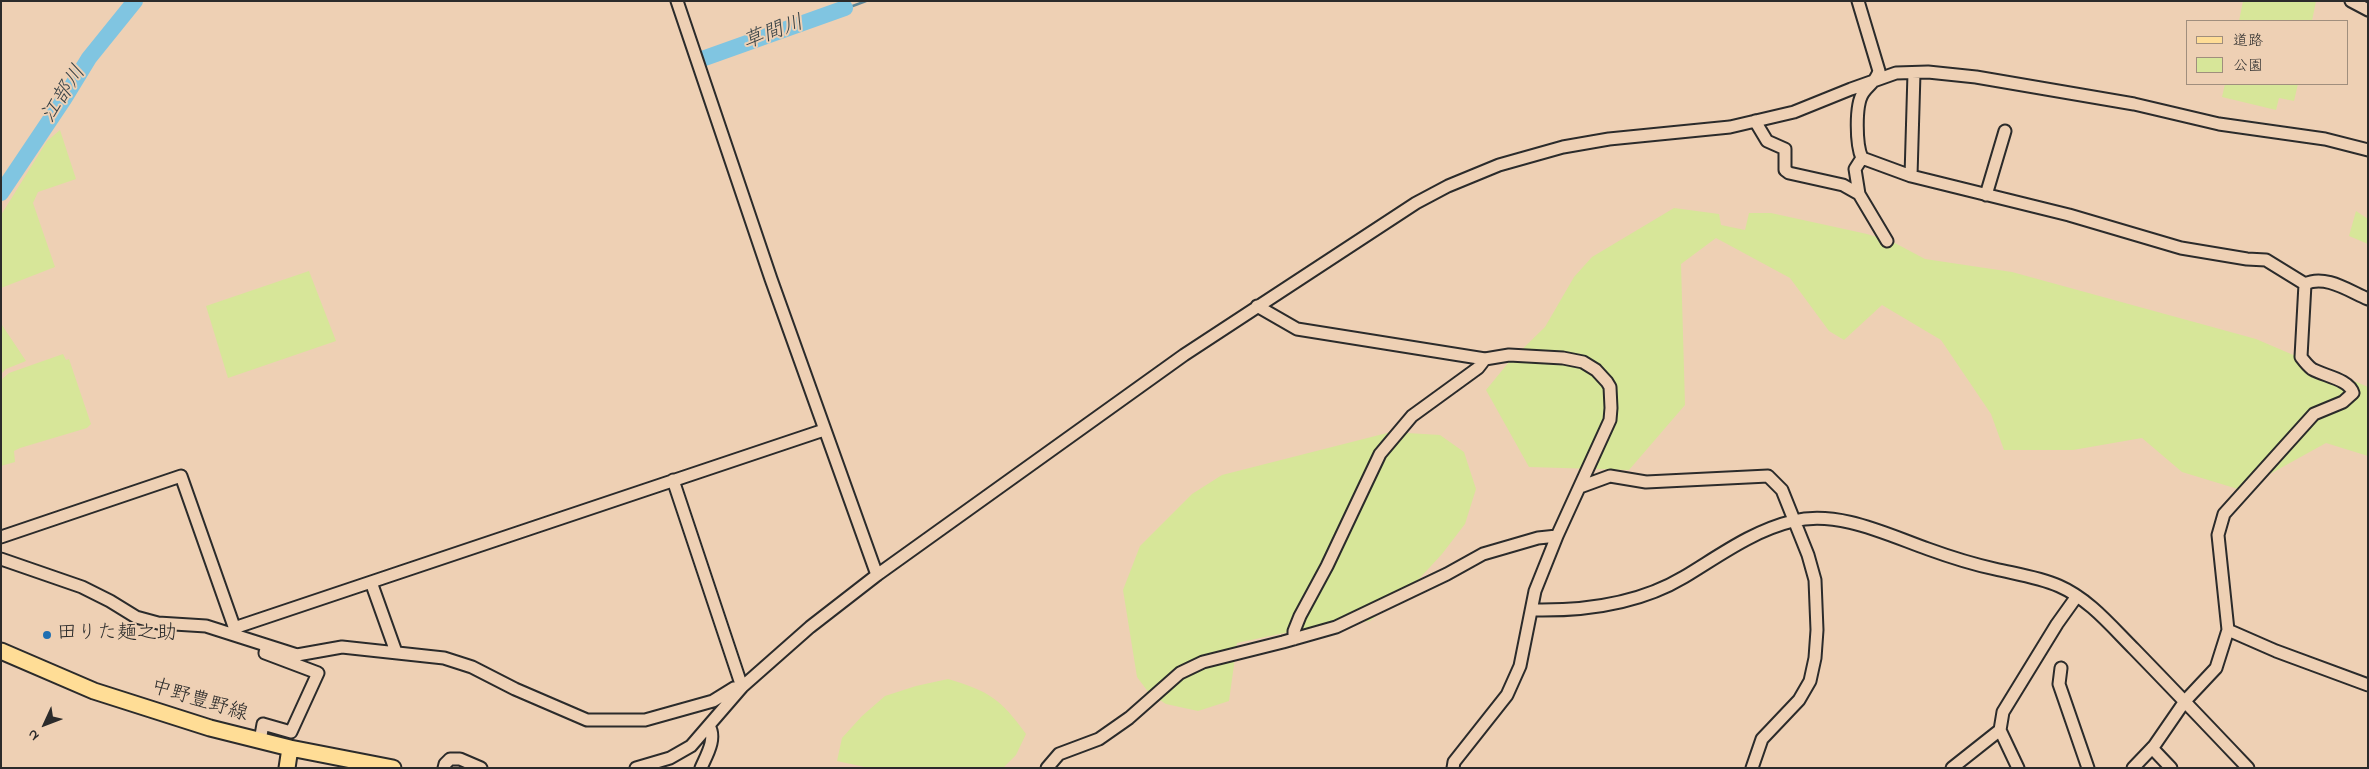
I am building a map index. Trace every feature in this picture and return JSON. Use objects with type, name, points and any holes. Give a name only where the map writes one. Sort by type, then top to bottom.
[{"type":"main road","name":"中野豊野線","points":[[1,651],[94,691],[260,741],[393,768]]},
{"type":"main road","points":[[287,768],[290,748]]},
{"type":"street","points":[[678,1],[824,430],[877,575]]},
{"type":"street","points":[[1858,1],[1879,71],[1877,79],[1867,88],[1860,101],[1858,144],[1862,158],[1855,170],[1859,194],[1887,241]]},
{"type":"street","points":[[2351,1],[2368,10]]},
{"type":"street","points":[[636,768],[670,758],[691,746],[742,687],[810,627],[877,575],[1150,379],[1257,306],[1416,203],[1448,186],[1499,165],[1563,148],[1609,139],[1730,127],[1794,112],[1896,73],[1976,77],[2134,104],[2219,124],[2325,139],[2368,150]]},
{"type":"street","points":[[1911,176],[1914,73]]},
{"type":"street","points":[[1755,121],[1767,141],[1784,148],[1785,170],[1789,173],[1843,185],[1859,194]]},
{"type":"street","points":[[1986,195],[2005,131]]},
{"type":"street","points":[[1862,158],[1911,176],[2069,215],[2181,248],[2266,260],[2305,284]]},
{"type":"street","points":[[2305,284],[2314,280],[2326,281],[2368,299]]},
{"type":"street","points":[[2133,768],[2152,748],[2185,701],[2216,668],[2228,630],[2218,535],[2224,514],[2314,414],[2343,402],[2353,394],[2352,389],[2340,381],[2311,368],[2301,357],[2305,284]]},
{"type":"street","points":[[1257,306],[1297,329],[1485,359],[1509,355],[1563,358],[1583,362],[1602,376],[1610,388],[1610,420],[1557,536],[1535,591],[1533,610],[1520,666],[1507,695],[1454,762],[1453,768]]},
{"type":"street","points":[[1294,639],[1294,631],[1300,616],[1327,566],[1380,454],[1412,416],[1478,368],[1485,359]]},
{"type":"street","points":[[236,632],[371,582],[824,430]]},
{"type":"street","points":[[1,537],[181,476],[236,632]]},
{"type":"street","points":[[1580,487],[1610,476],[1646,482],[1768,476],[1782,490],[1815,580],[1815,658],[1810,681],[1799,700],[1762,739],[1752,768]]},
{"type":"street","points":[[673,480],[742,687]]},
{"type":"street","points":[[1533,610],[1558,610],[1610,604],[1651,593],[1682,578],[1759,532],[1794,521],[1824,518],[1853,523],[1952,558],[2030,576],[2059,586],[2078,596],[2098,613],[2185,701],[2248,768]]},
{"type":"street","points":[[1047,768],[1059,754],[1099,739],[1130,718],[1180,673],[1203,662],[1336,627],[1483,554],[1538,538],[1557,536]]},
{"type":"street","points":[[1,559],[82,587],[110,600],[136,617],[158,623],[206,626],[236,632],[266,646],[297,655],[342,647],[444,658],[472,667],[515,689],[587,720],[645,720],[713,701],[734,688],[742,687]]},
{"type":"street","points":[[371,582],[396,652]]},
{"type":"street","points":[[2018,768],[2000,730],[2003,712],[2057,624],[2078,596]]},
{"type":"street","points":[[2228,630],[2276,652],[2368,685]]},
{"type":"street","points":[[260,741],[263,724],[291,732],[318,673],[264,653],[266,646]]},
{"type":"street","points":[[2061,668],[2059,684],[2088,768]]},
{"type":"street","points":[[701,768],[710,748],[712,731],[709,726]]},
{"type":"street","points":[[1952,768],[2000,730]]},
{"type":"street","points":[[2152,748],[2171,768]]},
{"type":"street","points":[[444,768],[450,759],[460,759],[481,768]]},
{"type":"green space","points":[[2243,1],[2316,1],[2312,20],[2239,20]]},
{"type":"green space","points":[[2225,85],[2298,85],[2294,101],[2279,98],[2276,110],[2222,97]]},
{"type":"green space","points":[[60,130],[76,179],[38,192],[33,203],[55,267],[1,288],[1,215],[47,141]]},
{"type":"green space","points":[[1674,208],[1719,214],[1721,225],[1745,230],[1749,213],[1771,213],[1867,234],[1893,242],[1925,259],[2012,272],[2256,339],[2368,387],[2368,456],[2326,443],[2241,490],[2182,472],[2142,438],[2073,450],[2004,450],[1991,414],[1941,340],[1882,305],[1844,340],[1829,331],[1790,278],[1716,238],[1681,264],[1685,405],[1629,470],[1529,467],[1486,390],[1509,362],[1545,327],[1574,277],[1592,257]]},
{"type":"green space","points":[[2356,211],[2368,219],[2368,244],[2349,236]]},
{"type":"green space","points":[[309,271],[336,341],[228,378],[206,306]]},
{"type":"green space","points":[[2,325],[26,361],[6,369],[1,374]]},
{"type":"green space","points":[[63,354],[66,360],[69,359],[91,424],[87,428],[20,448],[14,451],[15,462],[1,466],[1,380],[9,373]]},
{"type":"green space","points":[[1391,432],[1440,435],[1464,452],[1476,489],[1465,524],[1442,554],[1407,592],[1370,621],[1294,631],[1237,643],[1229,701],[1198,711],[1166,704],[1149,693],[1137,677],[1123,590],[1140,546],[1192,494],[1222,475]]},
{"type":"green space","points":[[948,679],[974,688],[993,698],[1009,712],[1026,734],[1016,755],[1003,768],[869,768],[837,761],[842,738],[862,716],[885,696],[916,686]]},
{"type":"waterway","name":"江部川","points":[[1,193],[89,58],[135,1]]},
{"type":"waterway","name":"草間川","points":[[850,7],[866,1]]},
{"type":"waterway","name":"草間川","points":[[702,59],[845,8]]},
{"type":"place","name":"田りた麺之助","points":[[47,635]]}]
